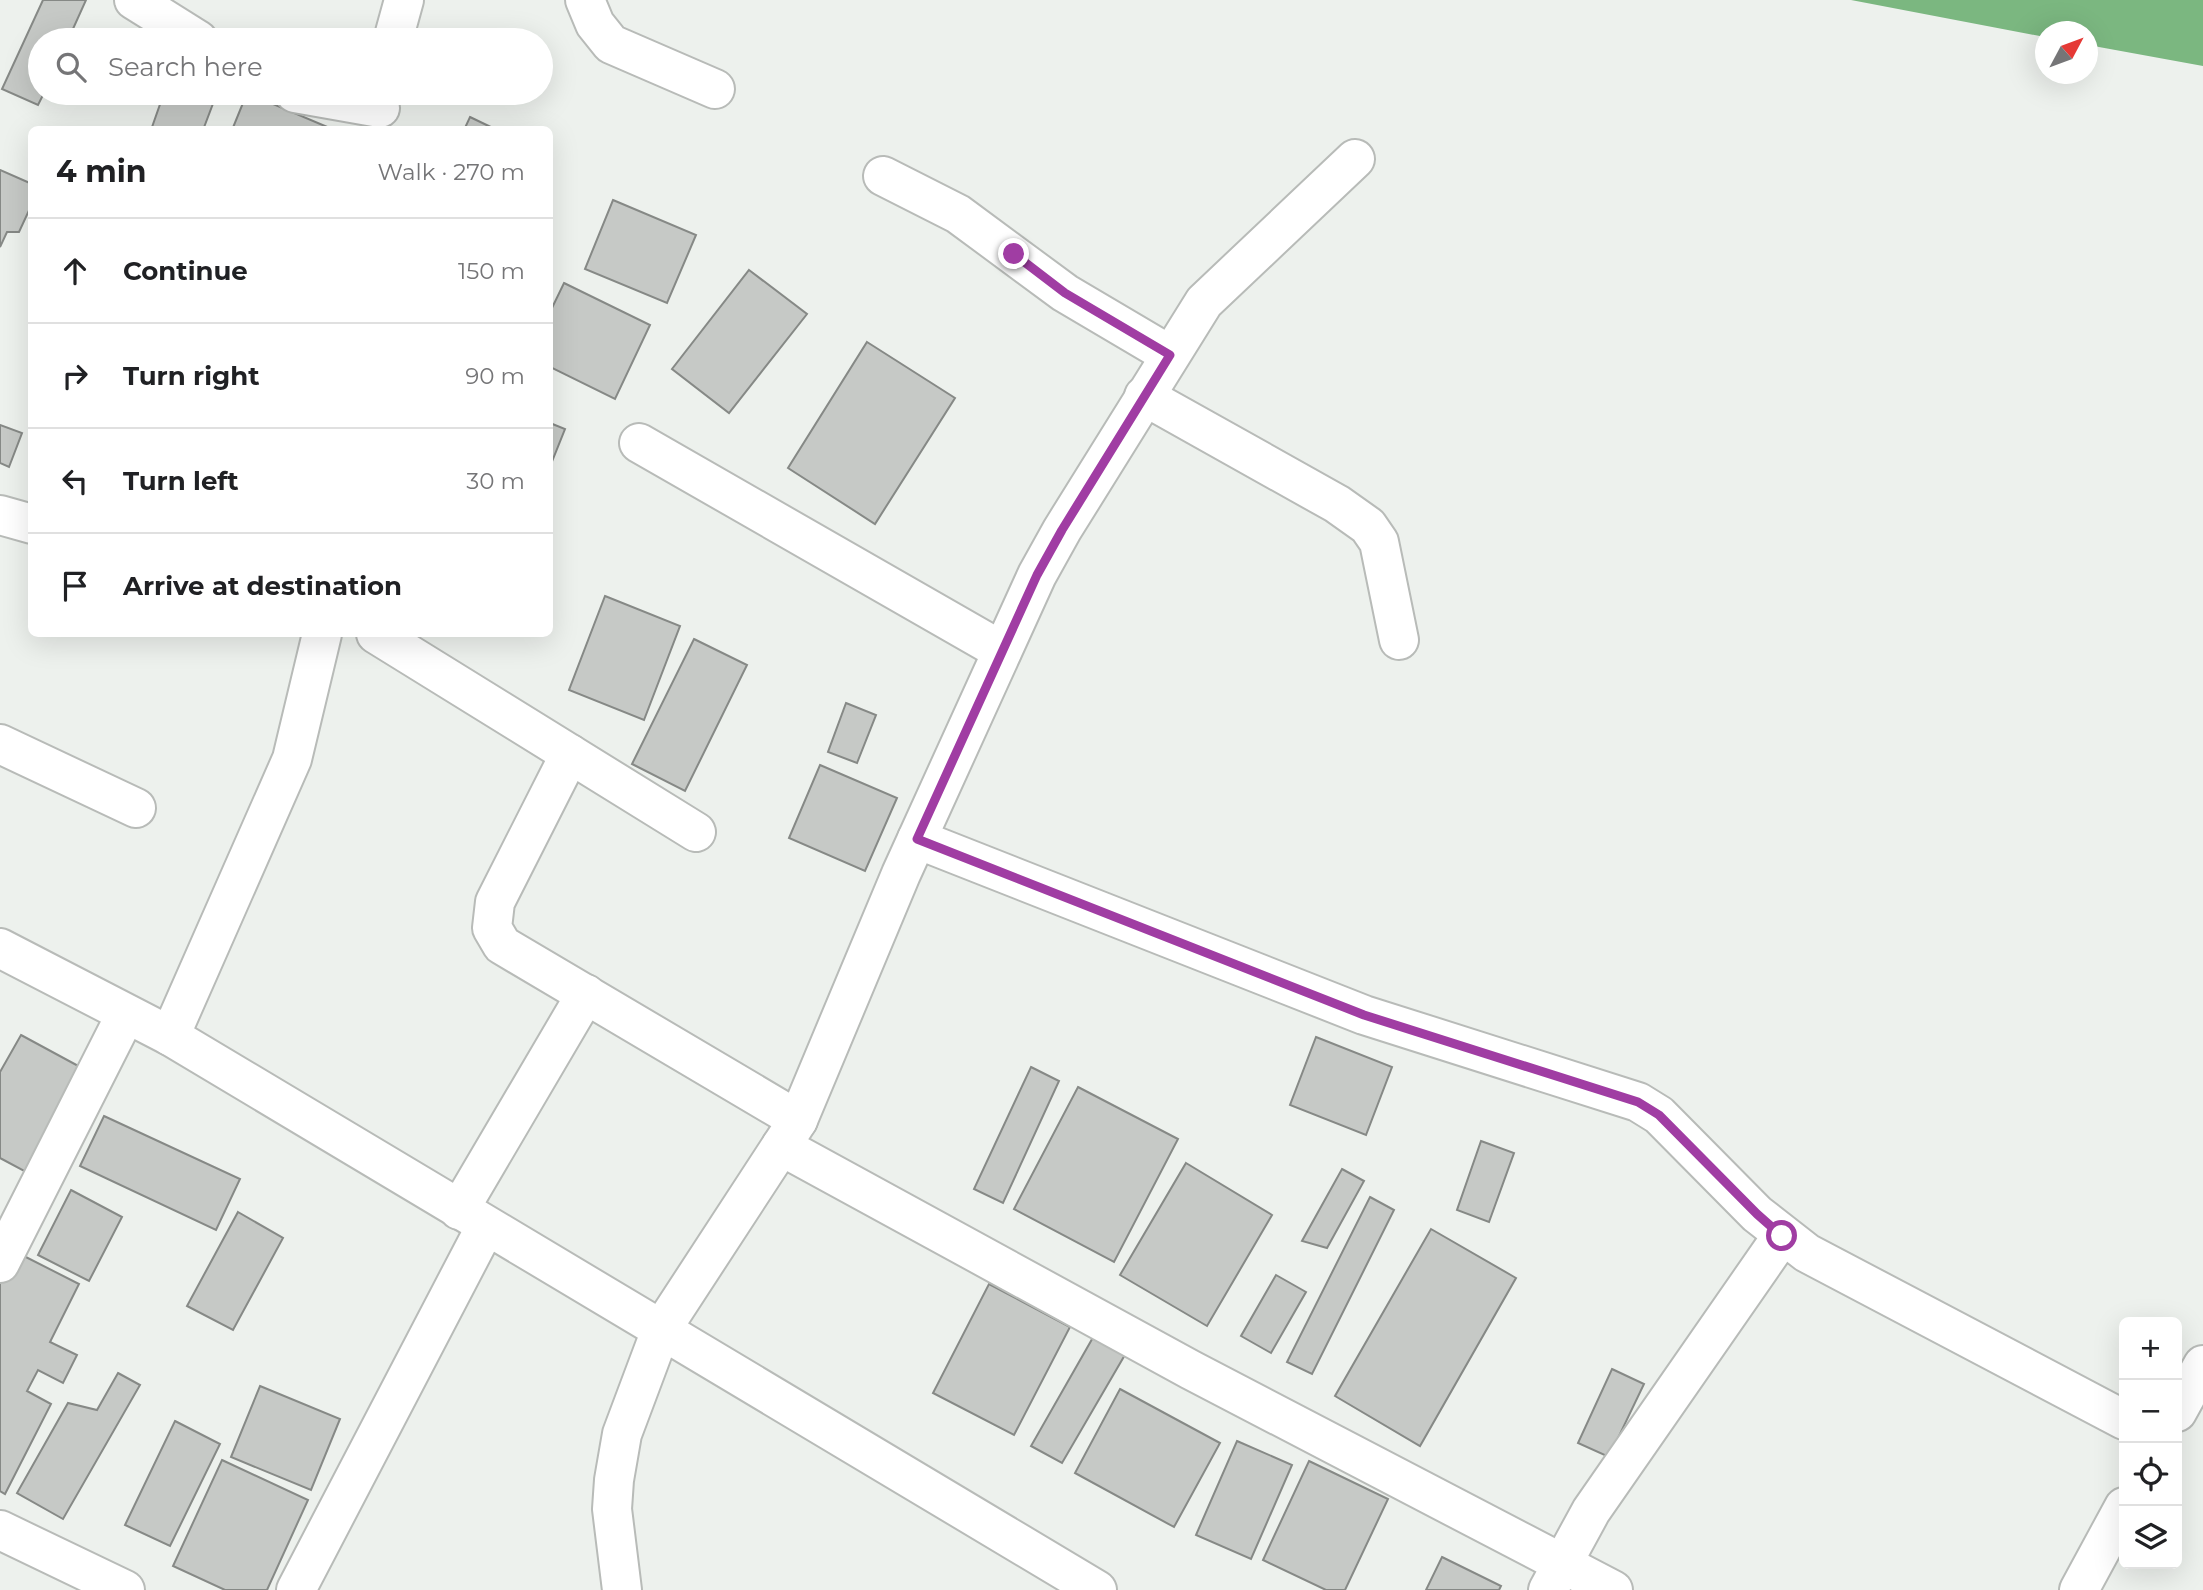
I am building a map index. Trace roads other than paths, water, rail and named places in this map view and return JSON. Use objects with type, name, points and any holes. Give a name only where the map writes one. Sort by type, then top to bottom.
[{"type":"street","points":[[134,0],[179,28]]},
{"type":"street","points":[[396,28],[404,0]]},
{"type":"street","points":[[585,0],[595,24],[611,44],[715,89]]},
{"type":"street","points":[[356,105],[382,110]]},
{"type":"street","points":[[622,1590],[612,1509],[614,1480],[622,1434],[661,1330],[789,1133],[917,839],[1037,575],[1144,397],[1205,302],[1355,159]]},
{"type":"street","points":[[883,176],[957,214],[1065,293],[1170,355]]},
{"type":"street","points":[[1144,397],[1336,504],[1368,526],[1379,542],[1399,640]]},
{"type":"street","points":[[639,443],[1002,651]]},
{"type":"street","points":[[0,515],[28,523]]},
{"type":"street","points":[[170,1036],[292,759],[321,637]]},
{"type":"street","points":[[381,637],[696,832]]},
{"type":"street","points":[[0,744],[136,808]]},
{"type":"street","points":[[570,754],[495,902],[492,928],[502,945],[586,994],[789,1133],[1191,1370],[1555,1577],[1613,1590]]},
{"type":"street","points":[[917,839],[1364,1015],[1638,1102],[1659,1115],[1757,1214],[1807,1253],[2119,1417]]},
{"type":"street","points":[[0,948],[170,1036],[1097,1590]]},
{"type":"street","points":[[296,1590],[473,1218],[586,994]]},
{"type":"street","points":[[1,1259],[126,1014]]},
{"type":"street","points":[[1555,1577],[1591,1511],[1782,1236]]},
{"type":"street","points":[[2182,1403],[2203,1365]]},
{"type":"street","points":[[2079,1590],[2119,1516]]},
{"type":"street","points":[[0,1530],[125,1590]]}]
